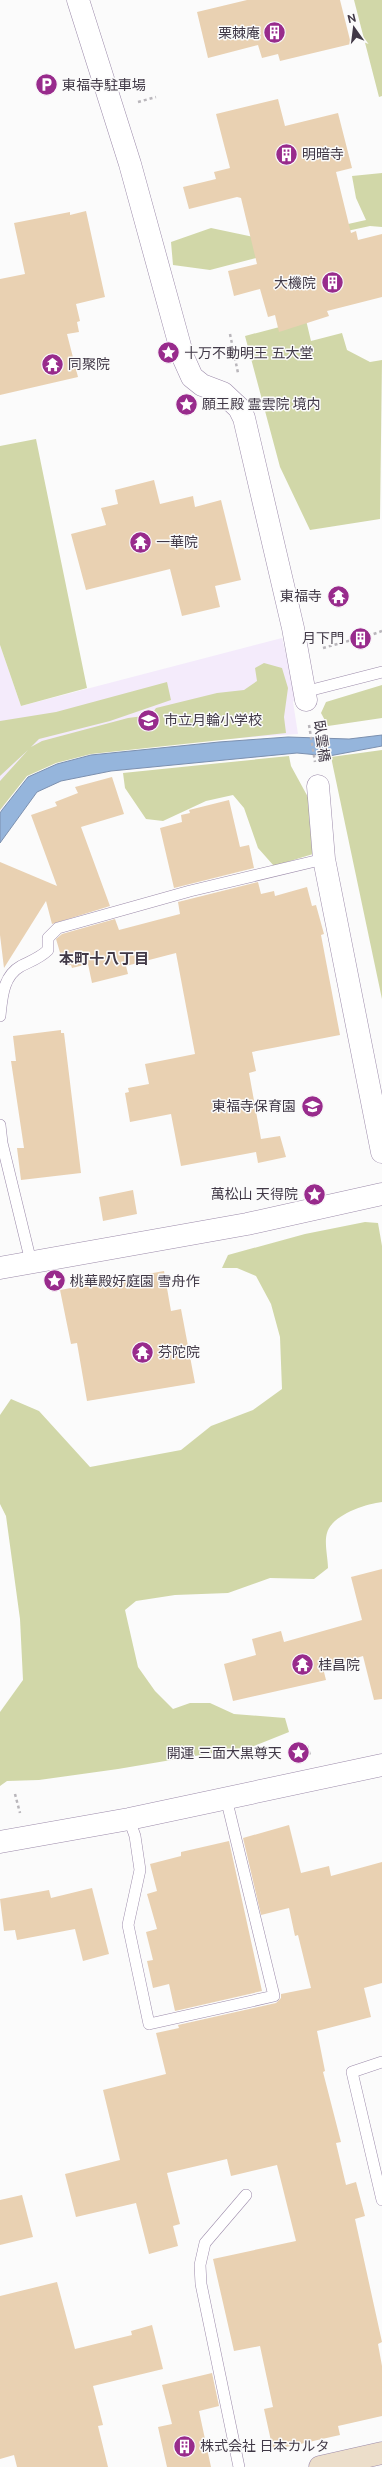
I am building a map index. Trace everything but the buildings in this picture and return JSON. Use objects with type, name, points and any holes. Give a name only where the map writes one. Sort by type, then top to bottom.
[{"type":"street","points":[[78,0],[130,164],[183,357],[192,377],[202,385],[223,393],[239,408],[244,418],[293,628],[305,696]]},
{"type":"street","points":[[318,786],[324,859],[382,1152]]},
{"type":"street","points":[[0,1268],[247,1224],[382,1194]]},
{"type":"street","points":[[0,1842],[129,1819],[382,1765]]},
{"type":"street","points":[[320,2467],[382,2453]]},
{"type":"lane","points":[[305,696],[382,672]]},
{"type":"lane","points":[[0,1016],[3,986],[19,968],[42,957],[48,950],[48,938],[58,928],[190,891],[324,859]]},
{"type":"lane","points":[[0,1125],[2,1144],[31,1262]]},
{"type":"lane","points":[[129,1819],[135,1836],[140,1870],[128,1925],[149,2024],[274,1996],[226,1798]]},
{"type":"lane","points":[[382,2062],[352,2072],[382,2200]]},
{"type":"lane","points":[[239,2467],[201,2284],[200,2265],[205,2243],[246,2195]]},
{"type":"path","points":[[132,104],[156,97]]},
{"type":"path","points":[[230,334],[239,378]]},
{"type":"path","points":[[368,636],[382,631]]},
{"type":"path","points":[[333,646],[352,640]]},
{"type":"path","name":"臥雲橋","points":[[305,696],[318,786]]},
{"type":"shaded area","name":"市立月輪小学校","points":[[282,638],[296,696],[293,702],[298,734],[185,742],[91,753],[56,762],[26,775],[0,811],[0,645],[21,706]]},
{"type":"green space","points":[[354,0],[382,0],[382,96],[379,97]]},
{"type":"green space","points":[[382,173],[382,227],[370,226],[292,243],[268,255],[210,270],[173,265],[171,242],[211,228],[272,241],[366,220],[356,198],[352,176]]},
{"type":"green space","points":[[306,320],[311,341],[342,333],[347,350],[370,362],[382,360],[380,519],[310,530],[280,467],[245,336]]},
{"type":"green space","points":[[36,439],[87,688],[21,706],[0,645],[0,446]]},
{"type":"green space","name":"市立月輪小学校","points":[[264,663],[282,668],[288,688],[284,717],[286,733],[91,754],[56,763],[27,776],[0,810],[0,781],[28,750],[0,776],[0,721],[56,712],[167,682],[171,700],[110,721],[39,739],[31,747],[42,741],[128,718],[151,715],[156,708],[217,693],[244,690],[257,681],[255,668]]},
{"type":"green space","points":[[382,685],[382,718],[328,726],[321,713],[326,702]]},
{"type":"green space","points":[[382,750],[382,999],[331,757]]},
{"type":"green space","points":[[289,756],[291,766],[309,799],[313,854],[274,866],[258,848],[244,808],[233,795],[206,801],[163,821],[146,819],[125,788],[123,773]]},
{"type":"green space","points":[[365,1222],[378,1223],[382,1246],[382,1502],[358,1508],[335,1521],[327,1533],[326,1541],[328,1568],[314,1579],[270,1578],[228,1593],[175,1595],[136,1601],[125,1610],[138,1667],[155,1691],[173,1709],[190,1703],[210,1703],[234,1714],[285,1718],[289,1732],[254,1746],[118,1769],[39,1780],[7,1781],[0,1786],[0,1712],[23,1680],[20,1619],[6,1516],[0,1504],[0,1415],[11,1399],[39,1411],[90,1467],[181,1450],[211,1426],[253,1410],[282,1389],[280,1337],[271,1304],[256,1276],[237,1268],[222,1268],[228,1255],[305,1234]]},
{"type":"water","points":[[382,735],[382,746],[329,756],[297,753],[111,771],[61,781],[37,792],[0,843],[0,813],[2,810],[28,777],[57,764],[91,755],[219,742],[288,737],[349,739]]},
{"type":"place","name":"栗棘庵","points":[[275,33]]},
{"type":"place","name":"東福寺駐車場","points":[[46,85]]},
{"type":"place","name":"明暗寺","points":[[287,154]]},
{"type":"place","name":"大機院","points":[[332,283]]},
{"type":"place","name":"十万不動明王 五大堂","points":[[169,353]]},
{"type":"place","name":"同聚院","points":[[52,364]]},
{"type":"place","name":"願王殿 霊雲院 境内","points":[[186,404]]},
{"type":"place","name":"一華院","points":[[141,542]]},
{"type":"place","name":"東福寺","points":[[338,596]]},
{"type":"place","name":"月下門","points":[[360,638]]},
{"type":"place","name":"市立月輪小学校","points":[[148,720]]},
{"type":"place","name":"東福寺保育園","points":[[312,1106]]},
{"type":"place","name":"萬松山 天得院","points":[[314,1194]]},
{"type":"place","name":"桃華殿好庭園 雪舟作","points":[[54,1281]]},
{"type":"place","name":"芬陀院","points":[[142,1352]]},
{"type":"place","name":"桂昌院","points":[[303,1665]]},
{"type":"place","name":"開運 三面大黒尊天","points":[[298,1753]]},
{"type":"place","name":"株式会社 日本カルタ","points":[[184,2446]]},
{"type":"district","name":"本町十八丁目","points":[[104,959]]}]
